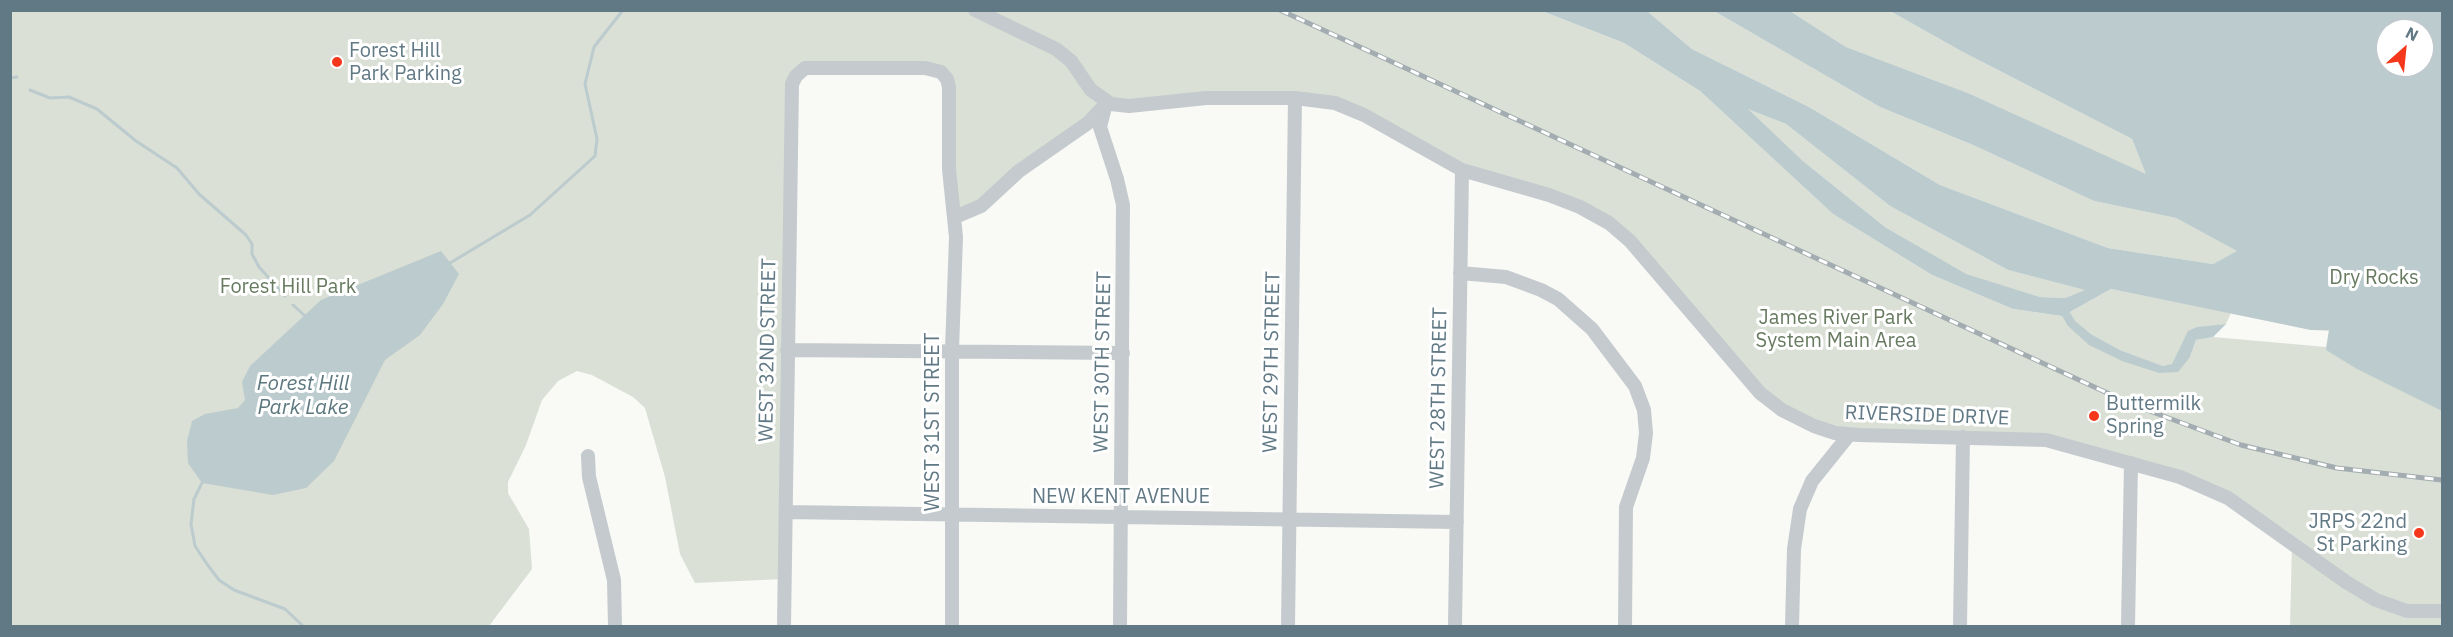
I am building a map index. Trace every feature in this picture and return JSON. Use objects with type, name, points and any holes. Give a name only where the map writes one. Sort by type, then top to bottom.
[{"type":"street","points":[[955,218],[981,206],[1019,171],[1095,117],[1106,103],[1091,90],[1061,52],[975,10]]},
{"type":"street","name":"WEST 31ST STREET","points":[[796,76],[809,68],[931,68],[944,75],[949,87],[949,169],[955,218],[952,350],[952,627]]},
{"type":"street","name":"WEST 32ND STREET","points":[[784,627],[791,90],[796,76]]},
{"type":"street","name":"RIVERSIDE DRIVE","points":[[1106,103],[1130,106],[1194,98],[1295,98],[1345,106],[1462,170],[1564,200],[1609,223],[1642,253],[1760,393],[1804,422],[1849,435],[2046,440],[2131,463],[2213,490],[2346,582],[2376,600],[2407,611],[2442,611]]},
{"type":"street","name":"WEST 29TH STREET","points":[[1288,627],[1295,98]]},
{"type":"street","name":"WEST 30TH STREET","points":[[1106,103],[1100,127],[1118,178],[1123,205],[1120,627]]},
{"type":"street","name":"WEST 28TH STREET","points":[[1455,627],[1462,170]]},
{"type":"street","points":[[1460,273],[1506,277],[1558,299],[1592,329],[1629,377],[1644,410],[1646,434],[1643,458],[1627,499],[1624,627]]},
{"type":"street","points":[[788,350],[1123,353]]},
{"type":"street","points":[[1792,627],[1794,549],[1800,509],[1812,481],[1849,435]]},
{"type":"street","points":[[1960,627],[1963,437]]},
{"type":"street","points":[[588,456],[589,477],[614,580],[615,627]]},
{"type":"street","points":[[2128,627],[2131,463]]},
{"type":"street","name":"NEW KENT AVENUE","points":[[786,512],[1457,522]]},
{"type":"green space","name":"Forest Hill Park","points":[[11,11],[1542,11],[1624,43],[1700,91],[1833,214],[1932,275],[2013,309],[2062,316],[2067,325],[2159,373],[2190,357],[2196,340],[2213,337],[2326,347],[2329,331],[2311,330],[2231,313],[2226,324],[2212,326],[2183,342],[2172,365],[2163,366],[2120,350],[2091,334],[2075,322],[2070,312],[2111,289],[2230,313],[2442,181],[2442,626],[2290,626],[2292,544],[2228,498],[2056,442],[1859,435],[1782,410],[1609,223],[1487,179],[1335,103],[1117,106],[955,217],[944,75],[807,69],[796,76],[784,579],[695,583],[680,554],[665,477],[645,408],[633,397],[592,375],[577,371],[558,381],[542,400],[526,445],[508,482],[508,493],[529,529],[532,569],[489,626],[11,626]]},
{"type":"green space","points":[[1647,11],[1714,11],[1880,107],[1973,145],[2094,201],[2176,218],[2238,251],[2213,264],[2108,248],[1940,185],[1809,107],[1692,49]]},
{"type":"green space","points":[[1790,11],[1890,11],[1961,51],[2132,139],[2147,175],[1968,93],[1846,47]]},
{"type":"green space","points":[[1746,108],[1786,124],[1890,206],[2008,270],[2086,290],[2065,298],[2040,297],[1966,275],[1885,227],[1803,161]]},
{"type":"water","points":[[1542,11],[1647,11],[1692,49],[1809,107],[1940,185],[2108,248],[2213,264],[2237,251],[2176,218],[2094,201],[1973,145],[1880,107],[1714,11],[1790,11],[1846,47],[1968,93],[2146,174],[2132,139],[1961,51],[1890,11],[2442,11],[2442,411],[2357,369],[2326,350],[2329,330],[2311,330],[2111,289],[2070,312],[2075,321],[2091,334],[2120,350],[2163,366],[2172,364],[2188,331],[2197,327],[2226,324],[2213,337],[2196,340],[2190,357],[2178,372],[2159,373],[2122,361],[2089,345],[2067,325],[2062,316],[2013,309],[1932,275],[1833,214],[1700,91],[1624,43]],"holes":[[[1748,109],[1786,124],[1890,206],[2008,270],[2085,290],[2065,298],[2040,297],[1966,274],[1885,227],[1803,161]]]},
{"type":"water","name":"Forest Hill Park Lake","points":[[441,251],[459,274],[443,304],[420,335],[385,360],[334,461],[306,488],[273,495],[202,483],[188,463],[187,441],[192,421],[205,414],[238,408],[245,400],[242,382],[250,366],[321,300]]},
{"type":"waterway","points":[[450,263],[530,215],[595,156],[597,139],[585,84],[594,47],[623,10]]},
{"type":"waterway","points":[[10,78],[17,77]]},
{"type":"waterway","points":[[30,90],[50,98],[69,97],[97,109],[136,141],[177,168],[199,194],[246,235],[252,244],[252,254],[259,267],[285,296]]},
{"type":"waterway","points":[[293,305],[305,316]]},
{"type":"waterway","points":[[202,483],[194,499],[191,524],[195,546],[207,564],[219,580],[234,590],[285,609],[303,626]]},
{"type":"railway","points":[[1280,10],[2131,404],[2241,445],[2337,468],[2442,480]]},
{"type":"place","name":"Forest Hill Park Parking","points":[[337,62]]},
{"type":"place","name":"Buttermilk Spring","points":[[2094,416]]},
{"type":"place","name":"JRPS 22nd St Parking","points":[[2419,533]]},
{"type":"park label","name":"Dry Rocks","points":[[2374,278]]},
{"type":"park label","name":"James River Park System Main Area","points":[[1836,330]]}]
